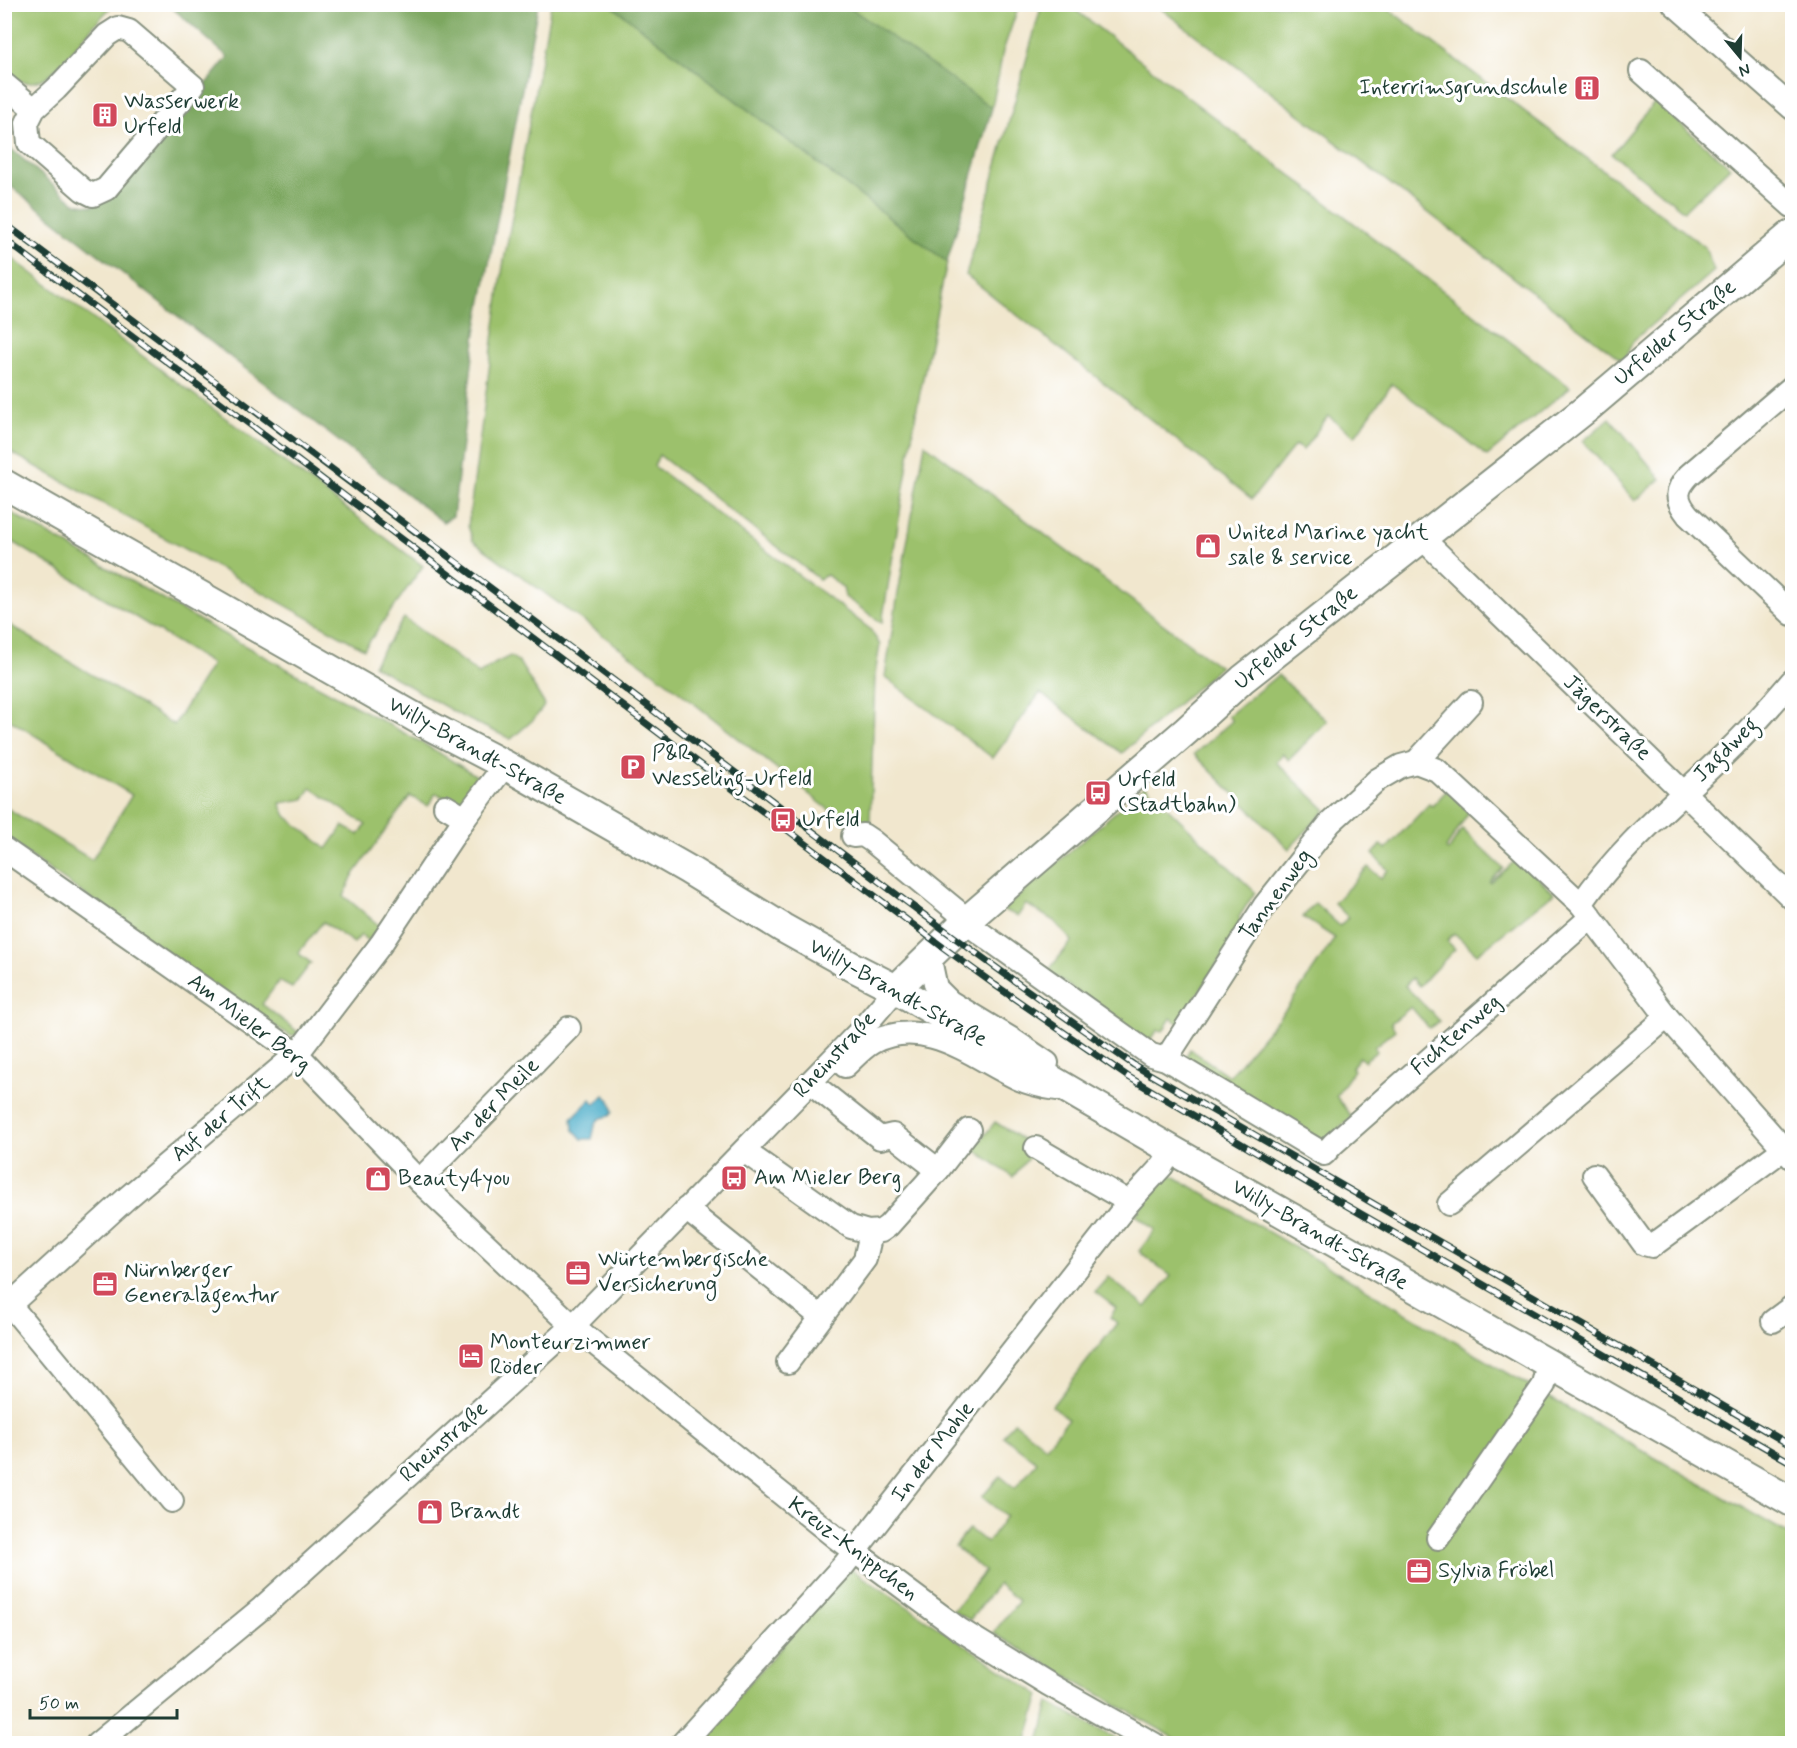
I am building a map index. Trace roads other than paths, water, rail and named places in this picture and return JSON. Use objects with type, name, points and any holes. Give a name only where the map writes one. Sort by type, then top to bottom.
[{"type":"main road","name":"Urfelder Straße","points":[[896,989],[928,955],[1243,679],[1586,409],[1792,234]]},
{"type":"main road","name":"Willy-Brandt-Straße","points":[[4,484],[432,727],[505,765],[687,869],[783,928],[853,968],[896,989],[1067,1090],[1792,1502]]},
{"type":"street","points":[[1674,4],[1792,108]]},
{"type":"street","points":[[118,28],[129,31],[193,86],[106,189],[93,195],[83,190],[29,143],[27,123],[34,109],[107,35],[118,28]]},
{"type":"street","points":[[1641,71],[1792,206]]},
{"type":"street","points":[[4,84],[34,109]]},
{"type":"street","points":[[1792,387],[1689,475],[1679,487],[1677,496],[1681,507],[1688,515],[1792,614]]},
{"type":"street","name":"Jägerstraße","points":[[1422,538],[1792,898]]},
{"type":"street","name":"Jagdweg","points":[[1683,792],[1731,748],[1792,681]]},
{"type":"street","name":"Tannenweg","points":[[1166,1059],[1265,905],[1330,823],[1377,780],[1401,766],[1416,762],[1472,702]]},
{"type":"street","points":[[1416,762],[1437,770],[1586,911],[1667,1017],[1789,1153],[1652,1246],[1644,1244],[1594,1175]]},
{"type":"street","name":"Auf der Trift","points":[[172,1501],[7,1308],[127,1198],[297,1054],[381,944],[465,818],[505,765]]},
{"type":"street","name":"Fichtenweg","points":[[1166,1059],[1324,1154],[1466,1026],[1586,911],[1596,882],[1623,851],[1683,792]]},
{"type":"street","points":[[445,806],[465,818]]},
{"type":"street","points":[[853,836],[863,835],[872,841],[957,911],[965,922],[1151,1055],[1166,1059]]},
{"type":"street","name":"Am Mieler Berg","points":[[4,849],[297,1054],[419,1181],[573,1326]]},
{"type":"street","points":[[928,955],[936,988],[950,1002],[1048,1064],[1067,1090]]},
{"type":"street","name":"Rheinstraße","points":[[97,1743],[262,1608],[573,1326],[861,1030],[896,989]]},
{"type":"street","points":[[1449,1204],[1667,1017]]},
{"type":"street","name":"An der Meile","points":[[419,1181],[569,1028]]},
{"type":"street","name":"Rheinstraße","points":[[773,1121],[808,1102],[873,1042],[898,1034],[929,1035],[951,1043],[1019,1079],[1037,1086],[1067,1090]]},
{"type":"street","points":[[821,1091],[880,1138],[893,1135],[938,1170]]},
{"type":"street","points":[[744,1151],[851,1227],[868,1232],[881,1231],[938,1170],[969,1130]]},
{"type":"street","points":[[1036,1148],[1129,1202]]},
{"type":"street","name":"In der Mohle","points":[[682,1743],[844,1565],[1129,1202],[1162,1166],[1172,1150]]},
{"type":"street","points":[[686,1209],[821,1317]]},
{"type":"street","points":[[788,1362],[865,1259],[869,1242],[868,1232]]},
{"type":"street","points":[[1773,1321],[1792,1307]]},
{"type":"street","name":"Kreuz-Knippchen","points":[[573,1326],[854,1551],[959,1629],[1048,1684],[1154,1743]]},
{"type":"street","points":[[1438,1538],[1544,1385],[1549,1364]]},
{"type":"water","points":[[604,1095],[610,1100],[613,1112],[610,1116],[598,1120],[592,1139],[582,1139],[573,1129],[572,1118],[591,1099],[595,1104]]},
{"type":"railway","points":[[4,223],[881,883],[1134,1065],[1792,1446]]},
{"type":"railway","points":[[4,239],[940,945],[1127,1076],[1792,1463]]},
{"type":"place","name":"Interrimsgrundschule","points":[[1587,88]]},
{"type":"place","name":"Wasserwerk Urfeld","points":[[105,115]]},
{"type":"place","name":"United Marine yacht sale & service","points":[[1208,546]]},
{"type":"place","name":"P&R Wesseling-Urfeld","points":[[633,767]]},
{"type":"place","name":"Urfeld (Stadtbahn)","points":[[1098,793]]},
{"type":"place","name":"Urfeld","points":[[783,820]]},
{"type":"place","name":"Am Mieler Berg","points":[[734,1178]]},
{"type":"place","name":"Beauty4you","points":[[378,1179]]},
{"type":"place","name":"Würtembergische Versicherung","points":[[578,1273]]},
{"type":"place","name":"Nürnberger Generalagentur","points":[[105,1284]]},
{"type":"place","name":"Monteurzimmer Röder","points":[[471,1356]]},
{"type":"place","name":"Brandt","points":[[430,1512]]},
{"type":"place","name":"Sylvia Fröbel","points":[[1419,1571]]}]
